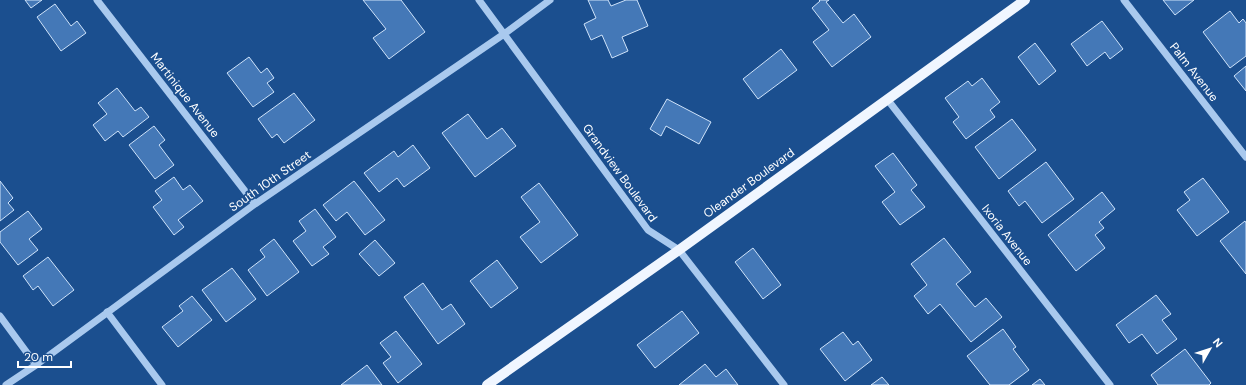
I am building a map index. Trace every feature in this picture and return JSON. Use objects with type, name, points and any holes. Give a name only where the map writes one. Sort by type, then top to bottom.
[{"type":"main road","name":"Oleander Boulevard","points":[[487,385],[679,250],[1025,0]]},
{"type":"street","name":"Martinique Avenue","points":[[97,0],[255,204]]},
{"type":"street","name":"Grandview Boulevard","points":[[479,0],[648,230],[679,250],[784,385]]},
{"type":"street","name":"South 10th Street","points":[[6,385],[255,204],[504,34],[550,0]]},
{"type":"street","name":"Palm Avenue","points":[[1124,0],[1246,157]]},
{"type":"street","name":"Ixoria Avenue","points":[[888,99],[1110,385]]},
{"type":"street","points":[[107,312],[162,385]]},
{"type":"street","points":[[0,316],[36,364]]},
{"type":"building","points":[[25,0],[42,0],[31,8]]},
{"type":"building","points":[[363,0],[401,0],[425,32],[389,59],[373,38],[386,29]]},
{"type":"building","points":[[588,0],[608,0],[611,6],[626,0],[637,0],[648,26],[622,37],[628,51],[612,58],[602,35],[591,40],[584,24],[596,18]]},
{"type":"building","points":[[819,0],[829,0],[826,2],[843,23],[854,14],[871,37],[832,67],[813,42],[829,30],[812,8],[820,1]]},
{"type":"building","points":[[1163,0],[1194,0],[1175,15]]},
{"type":"building","points":[[55,4],[71,26],[77,21],[86,33],[61,51],[37,17]]},
{"type":"building","points":[[1230,11],[1239,23],[1243,19],[1246,23],[1246,56],[1230,68],[1203,32]]},
{"type":"building","points":[[1102,21],[1123,49],[1110,59],[1105,52],[1087,66],[1071,44]]},
{"type":"building","points":[[1035,43],[1056,71],[1039,85],[1018,57]]},
{"type":"building","points":[[781,49],[797,70],[758,99],[743,79]]},
{"type":"building","points":[[249,57],[261,73],[267,68],[274,78],[267,83],[274,92],[253,107],[227,73]]},
{"type":"building","points":[[1246,66],[1246,91],[1234,76]]},
{"type":"building","points":[[982,78],[1000,102],[990,110],[995,117],[966,139],[953,122],[959,117],[945,98],[968,81],[972,86]]},
{"type":"building","points":[[117,88],[135,111],[141,107],[149,117],[123,137],[118,131],[105,141],[93,125],[107,114],[98,103]]},
{"type":"building","points":[[294,93],[315,120],[284,143],[277,134],[272,138],[258,119]]},
{"type":"building","points":[[667,99],[711,122],[699,144],[666,126],[661,136],[650,129]]},
{"type":"building","points":[[468,114],[487,139],[502,128],[516,146],[475,177],[442,133]]},
{"type":"building","points":[[1012,119],[1036,150],[999,179],[975,147]]},
{"type":"building","points":[[154,126],[165,140],[159,145],[174,165],[155,179],[129,145]]},
{"type":"building","points":[[413,145],[430,168],[404,187],[397,178],[379,192],[364,173],[394,151],[398,157]]},
{"type":"building","points":[[893,153],[917,185],[911,190],[925,207],[900,225],[882,202],[895,192],[875,166]]},
{"type":"building","points":[[1046,162],[1074,199],[1042,223],[1025,201],[1019,206],[1008,191]]},
{"type":"building","points":[[174,177],[183,190],[190,185],[203,201],[178,220],[184,227],[174,235],[153,207],[162,200],[155,191]]},
{"type":"building","points":[[1203,178],[1229,212],[1197,236],[1177,210],[1190,200],[1184,192]]},
{"type":"building","points":[[0,181],[13,198],[8,203],[14,210],[0,221]]},
{"type":"building","points":[[354,181],[385,220],[365,235],[347,212],[336,221],[323,205]]},
{"type":"building","points":[[539,183],[578,235],[541,263],[520,237],[540,222],[521,197]]},
{"type":"building","points":[[1102,192],[1115,209],[1099,222],[1104,228],[1095,235],[1105,248],[1076,271],[1048,235]]},
{"type":"building","points":[[315,209],[336,237],[323,247],[329,254],[312,266],[293,241],[306,231],[299,221]]},
{"type":"building","points":[[28,211],[42,229],[29,239],[38,250],[18,265],[0,242],[0,232]]},
{"type":"building","points":[[1245,221],[1246,223],[1246,274],[1220,241]]},
{"type":"building","points":[[944,238],[971,272],[956,284],[975,307],[986,298],[1002,317],[971,342],[940,304],[928,314],[914,296],[927,285],[911,264]]},
{"type":"building","points":[[274,239],[299,272],[267,296],[248,270],[265,257],[260,250]]},
{"type":"building","points":[[375,240],[395,263],[379,276],[359,254]]},
{"type":"building","points":[[753,248],[781,285],[763,299],[735,262]]},
{"type":"building","points":[[48,257],[74,290],[53,306],[38,286],[33,290],[23,276]]},
{"type":"building","points":[[497,260],[518,288],[491,308],[470,281]]},
{"type":"building","points":[[232,268],[256,299],[226,322],[202,290]]},
{"type":"building","points":[[423,283],[442,310],[451,304],[465,324],[438,344],[404,297]]},
{"type":"building","points":[[1156,295],[1171,314],[1162,320],[1177,339],[1157,354],[1142,334],[1129,343],[1116,325]]},
{"type":"building","points":[[192,296],[212,320],[178,347],[162,327],[183,311],[179,306]]},
{"type":"building","points":[[682,311],[699,333],[655,368],[637,345]]},
{"type":"building","points":[[1003,329],[1016,347],[1013,349],[1029,370],[1009,385],[990,385],[967,356]]},
{"type":"building","points":[[396,331],[422,364],[398,383],[383,363],[391,357],[380,343]]},
{"type":"building","points":[[843,332],[853,345],[858,341],[872,360],[845,381],[820,349]]},
{"type":"building","points":[[1185,349],[1211,383],[1209,385],[1158,385],[1151,375]]},
{"type":"building","points":[[705,364],[716,377],[726,369],[738,385],[679,385]]},
{"type":"building","points":[[367,365],[382,385],[341,385]]},
{"type":"building","points":[[882,377],[889,385],[871,385]]},
{"type":"building","points":[[1040,379],[1045,385],[1032,385]]}]
